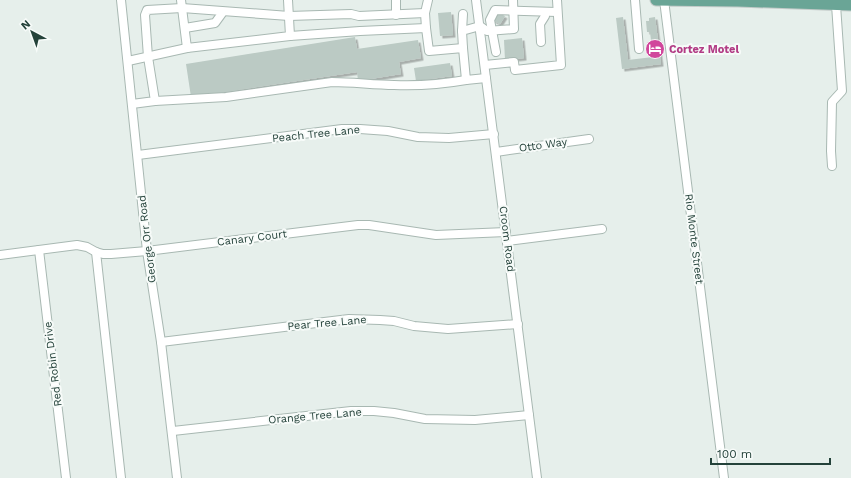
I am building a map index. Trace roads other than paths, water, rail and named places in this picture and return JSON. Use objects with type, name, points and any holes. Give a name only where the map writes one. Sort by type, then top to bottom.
[{"type":"main road","points":[[656,0],[817,2],[844,4]]},
{"type":"street","name":"George Orr Road","points":[[121,0],[147,251],[173,431],[177,478]]},
{"type":"street","points":[[288,0],[290,36]]},
{"type":"street","points":[[396,0],[396,15]]},
{"type":"street","points":[[428,0],[425,12],[429,51],[463,48]]},
{"type":"street","name":"Croom Road","points":[[476,0],[537,478]]},
{"type":"street","points":[[462,31],[480,26],[487,31],[514,29],[514,0]]},
{"type":"street","points":[[485,65],[514,62],[515,70],[561,65],[557,0]]},
{"type":"street","points":[[635,0],[639,49]]},
{"type":"street","name":"Rio Monte Street","points":[[664,0],[724,478]]},
{"type":"street","points":[[155,101],[148,57],[145,15],[147,10],[181,4],[223,12],[289,16],[351,14],[360,16],[396,15],[425,12]]},
{"type":"street","points":[[181,4],[187,48]]},
{"type":"street","points":[[832,166],[832,102],[842,91],[844,4]]},
{"type":"street","points":[[496,52],[490,20],[495,10],[557,12]]},
{"type":"street","points":[[184,28],[215,23],[223,12]]},
{"type":"street","points":[[541,42],[540,24],[545,16],[545,12]]},
{"type":"street","points":[[463,14],[462,31],[466,80]]},
{"type":"street","points":[[360,16],[360,31]]},
{"type":"street","points":[[128,61],[187,48],[290,36],[426,28]]},
{"type":"street","points":[[132,104],[155,101],[226,97],[332,82],[395,85],[446,83],[486,78]]},
{"type":"street","name":"Peach Tree Lane","points":[[138,155],[342,130],[360,129],[388,131],[418,137],[449,138],[494,134]]},
{"type":"street","name":"Otto Way","points":[[496,152],[589,138]]},
{"type":"street","name":"Canary Court","points":[[0,255],[77,245],[87,247],[96,252],[111,254],[147,251],[358,225],[369,225],[436,235],[506,232]]},
{"type":"street","points":[[507,241],[602,229]]},
{"type":"street","name":"Red Robin Drive","points":[[39,250],[66,478]]},
{"type":"street","points":[[96,252],[121,478]]},
{"type":"street","name":"Pear Tree Lane","points":[[161,342],[349,319],[380,320],[414,326],[448,329],[518,324]]},
{"type":"street","name":"Orange Tree Lane","points":[[173,431],[351,411],[394,413],[425,419],[475,420],[529,414]]},
{"type":"place","name":"Cortez Motel","points":[[655,49]]}]
